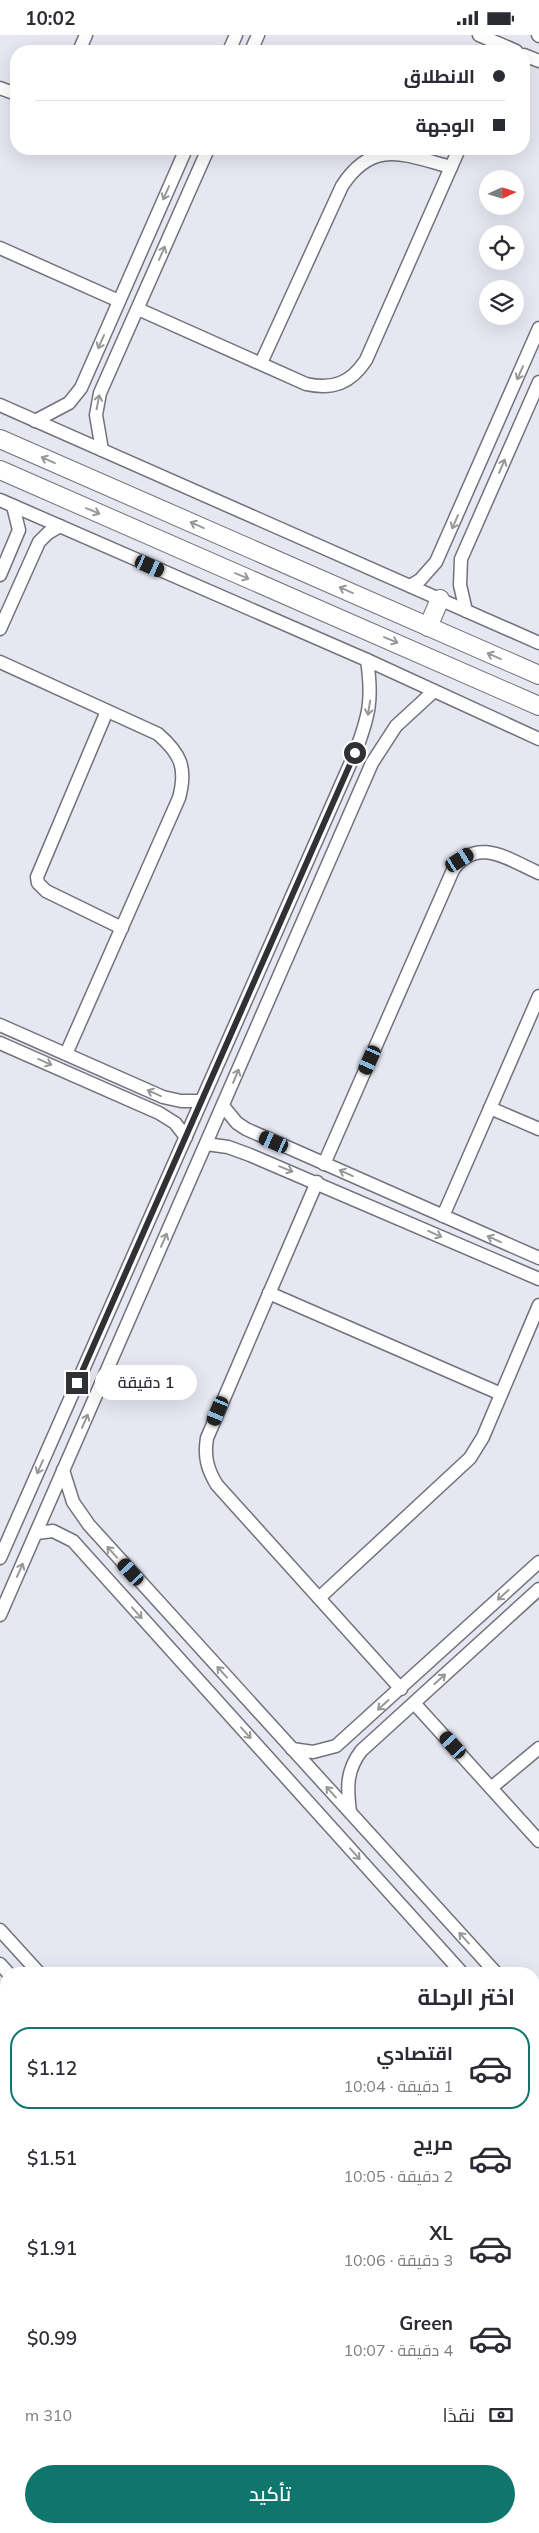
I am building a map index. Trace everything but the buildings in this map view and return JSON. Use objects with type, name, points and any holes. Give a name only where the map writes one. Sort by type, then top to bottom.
[{"type":"street","points":[[479,35],[498,45]]},
{"type":"street","points":[[35,421],[61,409],[76,396],[183,155]]},
{"type":"street","points":[[102,450],[97,427],[97,404],[205,155]]},
{"type":"street","points":[[261,363],[342,187],[353,170],[368,158],[379,155]]},
{"type":"street","points":[[406,155],[451,167]]},
{"type":"street","points":[[138,309],[306,384],[320,387],[341,383],[358,372],[366,360],[456,155]]},
{"type":"street","points":[[0,248],[119,301]]},
{"type":"street","points":[[410,586],[420,580],[436,562],[539,328]]},
{"type":"street","points":[[466,611],[460,585],[461,559],[539,382]]},
{"type":"street","points":[[0,405],[539,643]]},
{"type":"street","points":[[0,439],[539,675]]},
{"type":"street","points":[[0,471],[539,706]]},
{"type":"street","points":[[0,500],[367,660],[539,739]]},
{"type":"street","points":[[0,575],[19,530],[13,506]]},
{"type":"street","points":[[0,629],[39,542],[48,533],[60,527]]},
{"type":"street","points":[[428,627],[440,599]]},
{"type":"street","points":[[2,1551],[363,732],[370,708],[371,685],[367,660]]},
{"type":"street","points":[[0,662],[158,735],[172,747],[182,770],[183,783],[179,798],[66,1054]]},
{"type":"street","points":[[0,1615],[372,763],[396,726],[434,691]]},
{"type":"street","points":[[107,711],[37,877],[38,883],[46,891],[122,928]]},
{"type":"street","points":[[324,1164],[453,870],[460,860],[470,853],[482,851],[494,853],[539,873]]},
{"type":"street","points":[[443,1216],[539,996]]},
{"type":"street","points":[[0,1025],[163,1097],[181,1101],[201,1101]]},
{"type":"street","points":[[0,1043],[160,1113],[175,1123],[186,1137]]},
{"type":"street","points":[[223,1106],[237,1123],[258,1134],[539,1258]]},
{"type":"street","points":[[490,1108],[539,1129]]},
{"type":"street","points":[[250,1155],[258,1134]]},
{"type":"street","points":[[206,1144],[228,1147],[317,1182],[539,1279]]},
{"type":"street","points":[[317,1182],[207,1438],[206,1461],[210,1474],[217,1485],[401,1689]]},
{"type":"street","points":[[132,1258],[153,1265]]},
{"type":"street","points":[[269,1293],[501,1394]]},
{"type":"street","points":[[319,1598],[470,1458],[480,1443],[539,1305]]},
{"type":"street","points":[[63,1471],[73,1502],[89,1525],[491,1967]]},
{"type":"street","points":[[36,1533],[54,1531],[73,1541],[457,1967]]},
{"type":"street","points":[[292,1749],[313,1752],[336,1746],[539,1562]]},
{"type":"street","points":[[350,1812],[347,1784],[354,1761],[361,1751],[539,1589]]},
{"type":"street","points":[[414,1703],[539,1841]]},
{"type":"street","points":[[491,1788],[539,1747]]},
{"type":"street","points":[[0,1930],[34,1967]]},
{"type":"route","points":[[77,1383],[355,753]]}]
